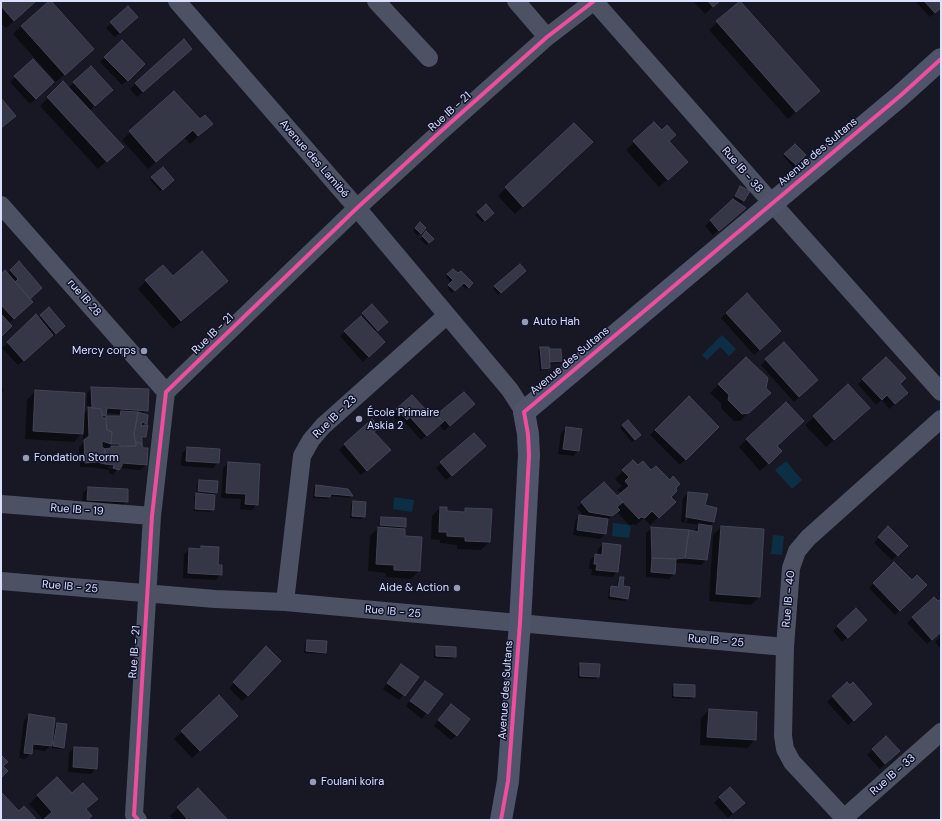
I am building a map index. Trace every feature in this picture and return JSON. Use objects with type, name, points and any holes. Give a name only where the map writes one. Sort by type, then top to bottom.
[{"type":"street","points":[[376,1],[428,58]]},
{"type":"street","points":[[516,1],[547,37]]},
{"type":"street","name":"Rue IB - 21","points":[[134,818],[152,516],[166,392],[357,208],[547,37],[594,1]]},
{"type":"street","name":"Rue IB - 38","points":[[594,1],[772,204],[941,392]]},
{"type":"street","name":"Avenue des Lamibé","points":[[185,4],[446,316],[510,390],[524,412]]},
{"type":"street","name":"Avenue des Sultans","points":[[501,820],[508,781],[520,623],[529,455],[528,434],[524,412],[900,96],[941,59]]},
{"type":"street","name":"rue IB 28","points":[[1,205],[166,392]]},
{"type":"street","name":"Rue IB - 23","points":[[285,602],[302,456],[311,440],[323,426],[446,316]]},
{"type":"street","name":"Rue IB - 40","points":[[845,819],[792,762],[785,749],[783,736],[785,647],[791,568],[798,551],[808,538],[941,419]]},
{"type":"street","name":"Rue IB - 19","points":[[1,504],[152,516]]},
{"type":"street","name":"Rue IB - 25","points":[[1,581],[215,599],[285,602],[785,647]]},
{"type":"street","name":"Rue IB - 33","points":[[845,819],[941,732]]},
{"type":"water","points":[[722,335],[736,349],[729,356],[720,347],[707,360],[702,355]]},
{"type":"water","points":[[786,461],[802,480],[792,489],[775,470]]},
{"type":"water","points":[[394,497],[414,500],[412,512],[393,509]]},
{"type":"water","points":[[613,523],[631,525],[629,538],[612,536]]},
{"type":"water","points":[[773,535],[784,536],[782,555],[771,554]]},
{"type":"building","points":[[1,1],[36,1],[14,21],[1,6]]},
{"type":"building","points":[[49,1],[51,1],[94,49],[65,75],[21,26]]},
{"type":"building","points":[[708,1],[720,1],[713,7]]},
{"type":"building","points":[[740,1],[820,91],[796,112],[716,21]]},
{"type":"building","points":[[924,1],[941,1],[941,8],[935,13]]},
{"type":"building","points":[[128,6],[138,17],[120,33],[110,22]]},
{"type":"building","points":[[184,39],[192,49],[143,92],[135,83]]},
{"type":"building","points":[[122,40],[145,64],[128,81],[104,57]]},
{"type":"building","points":[[33,59],[54,82],[36,99],[14,76]]},
{"type":"building","points":[[91,66],[113,90],[95,106],[73,82]]},
{"type":"building","points":[[63,81],[124,147],[107,162],[47,97]]},
{"type":"building","points":[[174,91],[200,119],[205,115],[213,124],[198,136],[193,130],[156,162],[129,131]]},
{"type":"building","points":[[1,98],[16,116],[1,128]]},
{"type":"building","points":[[654,122],[662,130],[667,125],[676,135],[669,141],[688,162],[668,180],[633,141]]},
{"type":"building","points":[[574,123],[593,142],[523,207],[505,187]]},
{"type":"building","points":[[795,144],[806,155],[796,165],[784,154]]},
{"type":"building","points":[[163,167],[174,180],[163,190],[151,177]]},
{"type":"building","points":[[740,186],[750,191],[744,201],[735,196]]},
{"type":"building","points":[[733,199],[746,208],[719,231],[710,220]]},
{"type":"building","points":[[486,204],[494,213],[485,221],[477,212]]},
{"type":"building","points":[[420,222],[426,228],[421,234],[415,228]]},
{"type":"building","points":[[426,231],[434,239],[429,243],[422,236]]},
{"type":"building","points":[[202,251],[228,281],[181,321],[145,280],[163,265],[173,276]]},
{"type":"building","points":[[19,261],[42,288],[30,299],[15,282],[18,279],[10,270]]},
{"type":"building","points":[[520,264],[526,271],[501,293],[494,286]]},
{"type":"building","points":[[453,269],[458,273],[461,271],[473,283],[469,288],[464,283],[455,291],[448,285],[453,280],[447,274]]},
{"type":"building","points":[[5,270],[33,302],[14,319],[1,305],[1,274]]},
{"type":"building","points":[[747,293],[781,331],[760,350],[726,313]]},
{"type":"building","points":[[372,304],[388,322],[378,331],[362,313]]},
{"type":"building","points":[[49,307],[65,326],[56,334],[40,315]]},
{"type":"building","points":[[1,314],[12,326],[1,337]]},
{"type":"building","points":[[36,314],[53,335],[24,361],[7,342]]},
{"type":"building","points":[[361,316],[385,342],[369,357],[344,331]]},
{"type":"building","points":[[784,342],[818,380],[799,397],[765,359]]},
{"type":"building","points":[[540,347],[549,347],[550,368],[542,369]]},
{"type":"building","points":[[549,349],[561,349],[562,361],[550,362]]},
{"type":"building","points":[[746,357],[768,378],[766,388],[771,393],[749,413],[742,414],[728,400],[729,395],[718,384]]},
{"type":"building","points":[[886,357],[906,378],[900,384],[908,393],[895,404],[887,395],[882,400],[862,379]]},
{"type":"building","points":[[848,384],[870,408],[834,440],[813,416]]},
{"type":"building","points":[[91,387],[149,389],[148,411],[107,408],[106,416],[102,415],[101,409],[92,408]]},
{"type":"building","points":[[35,390],[85,393],[83,434],[33,431]]},
{"type":"building","points":[[464,392],[475,404],[450,426],[445,420],[443,422],[436,415]]},
{"type":"building","points":[[412,395],[428,412],[431,409],[443,422],[427,436],[410,417],[407,420],[396,409]]},
{"type":"building","points":[[689,396],[719,427],[686,460],[655,430]]},
{"type":"building","points":[[786,402],[804,421],[777,446],[782,451],[769,464],[746,439]]},
{"type":"building","points":[[88,407],[101,409],[103,418],[106,418],[107,430],[112,432],[111,444],[102,441],[102,447],[105,449],[105,464],[97,462],[85,463],[84,440],[89,436]]},
{"type":"building","points":[[121,411],[138,412],[134,434],[136,446],[121,447],[119,444],[111,444],[112,432],[107,430],[106,416],[120,416]]},
{"type":"building","points":[[138,412],[148,415],[147,424],[142,422],[141,427],[148,425],[146,437],[142,437],[142,444],[137,442],[136,446],[134,434]]},
{"type":"building","points":[[372,419],[379,427],[374,432],[391,450],[367,471],[344,444]]},
{"type":"building","points":[[628,420],[641,435],[635,440],[622,425]]},
{"type":"building","points":[[566,427],[582,429],[579,451],[563,449]]},
{"type":"building","points":[[474,433],[486,446],[452,476],[440,462]]},
{"type":"building","points":[[137,442],[142,444],[143,448],[148,448],[147,465],[122,463],[119,470],[113,468],[114,465],[105,464],[105,449],[111,448],[111,446],[136,446]]},
{"type":"building","points":[[187,447],[220,449],[219,463],[186,461]]},
{"type":"building","points":[[633,460],[638,465],[643,461],[651,470],[656,466],[670,480],[673,476],[680,484],[676,488],[677,491],[671,497],[676,502],[659,518],[652,511],[645,518],[641,517],[639,519],[617,496],[629,486],[625,481],[629,477],[622,470]]},
{"type":"building","points":[[228,462],[260,464],[258,505],[245,504],[246,494],[226,493]]},
{"type":"building","points":[[199,480],[218,481],[217,493],[198,491]]},
{"type":"building","points":[[604,482],[623,502],[617,507],[620,510],[612,516],[589,512],[581,502]]},
{"type":"building","points":[[316,485],[348,489],[353,496],[331,494],[330,497],[315,496]]},
{"type":"building","points":[[88,487],[128,489],[128,502],[87,500]]},
{"type":"building","points":[[688,492],[708,494],[705,505],[717,508],[714,522],[686,517]]},
{"type":"building","points":[[196,493],[215,495],[214,510],[195,509]]},
{"type":"building","points":[[353,501],[366,502],[365,517],[352,516]]},
{"type":"building","points":[[440,507],[447,507],[447,511],[465,512],[465,508],[492,509],[490,542],[465,541],[465,537],[447,536],[447,532],[439,532]]},
{"type":"building","points":[[579,515],[608,519],[606,534],[577,530]]},
{"type":"building","points":[[381,517],[406,518],[406,527],[380,525]]},
{"type":"building","points":[[699,524],[712,526],[707,560],[685,558],[689,530],[698,532]]},
{"type":"building","points":[[721,526],[764,529],[760,597],[716,594]]},
{"type":"building","points":[[888,526],[908,546],[898,556],[878,537]]},
{"type":"building","points":[[378,527],[405,529],[405,536],[422,537],[420,571],[394,570],[394,565],[376,564]]},
{"type":"building","points":[[651,527],[689,530],[685,558],[652,558]]},
{"type":"building","points":[[603,543],[621,545],[618,572],[596,570],[597,564],[594,564],[595,554],[602,555]]},
{"type":"building","points":[[201,546],[219,547],[218,565],[222,565],[222,575],[188,573],[189,548],[201,549]]},
{"type":"building","points":[[652,558],[676,559],[675,574],[651,572]]},
{"type":"building","points":[[894,562],[912,580],[917,575],[927,585],[900,611],[873,583]]},
{"type":"building","points":[[620,577],[624,577],[623,586],[630,587],[628,599],[610,596],[611,586],[618,587]]},
{"type":"building","points":[[934,597],[938,601],[941,599],[941,632],[932,640],[912,617]]},
{"type":"building","points":[[856,608],[867,620],[848,638],[837,626]]},
{"type":"building","points":[[307,640],[327,641],[326,653],[306,651]]},
{"type":"building","points":[[266,646],[281,661],[248,696],[233,682]]},
{"type":"building","points":[[436,646],[456,647],[456,657],[436,656]]},
{"type":"building","points":[[580,663],[600,664],[599,677],[580,676]]},
{"type":"building","points":[[401,664],[419,677],[405,696],[387,683]]},
{"type":"building","points":[[425,681],[443,694],[428,714],[410,701]]},
{"type":"building","points":[[847,682],[850,685],[853,682],[872,704],[854,721],[832,696]]},
{"type":"building","points":[[674,684],[695,685],[695,697],[674,696]]},
{"type":"building","points":[[219,695],[238,716],[200,751],[181,731]]},
{"type":"building","points":[[451,704],[470,719],[457,736],[438,720]]},
{"type":"building","points":[[709,709],[757,712],[756,740],[707,737]]},
{"type":"building","points":[[29,714],[55,718],[52,746],[33,744],[32,754],[24,753]]},
{"type":"building","points":[[57,723],[67,724],[64,748],[53,746]]},
{"type":"building","points":[[886,736],[900,751],[885,764],[872,749]]},
{"type":"building","points":[[74,747],[98,748],[97,769],[73,767]]},
{"type":"building","points":[[1,755],[8,762],[3,766],[8,771],[1,778]]},
{"type":"building","points":[[57,777],[72,793],[83,783],[98,799],[86,809],[92,816],[87,820],[43,820],[52,812],[37,795]]},
{"type":"building","points":[[730,787],[745,803],[733,813],[719,797]]},
{"type":"building","points":[[198,788],[228,820],[188,820],[177,807]]},
{"type":"building","points":[[1,792],[19,811],[24,806],[37,820],[1,820]]},
{"type":"cycle path","points":[[138,820],[134,815],[152,516],[166,392],[357,208],[440,132],[547,37],[594,1]]},
{"type":"cycle path","points":[[501,820],[508,781],[520,623],[529,455],[528,434],[524,412],[900,96],[941,59]]},
{"type":"place","name":"Auto Hah","points":[[525,322]]},
{"type":"place","name":"Mercy corps","points":[[144,351]]},
{"type":"place","name":"École Primaire Askia 2","points":[[359,419]]},
{"type":"place","name":"Fondation Storm","points":[[26,458]]},
{"type":"place","name":"Aide & Action","points":[[457,588]]},
{"type":"place","name":"Foulani koira","points":[[313,782]]}]
